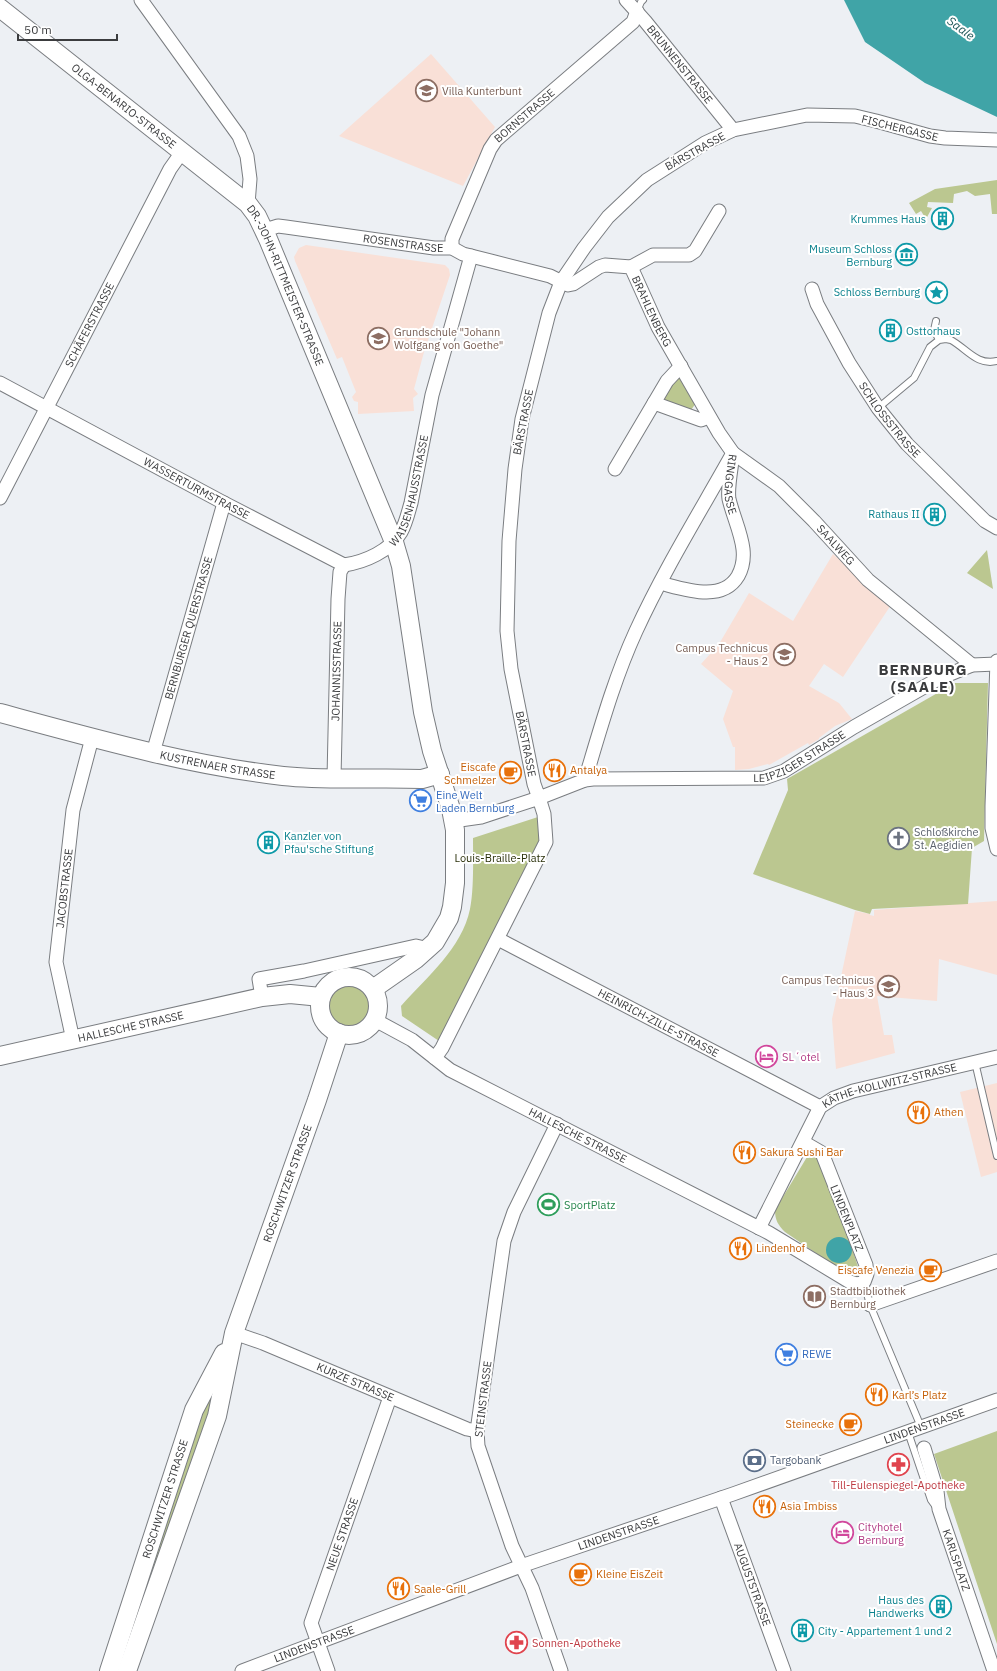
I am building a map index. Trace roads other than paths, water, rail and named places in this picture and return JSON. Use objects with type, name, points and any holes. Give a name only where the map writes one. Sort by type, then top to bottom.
[{"type":"street","name":"DR.-JOHN-RITTMEISTER-STRASSE","points":[[141,0],[239,136],[247,156],[250,179],[248,204],[265,230],[394,542]]},
{"type":"street","name":"BRUNNENSTRASSE","points":[[626,0],[640,6],[733,130]]},
{"type":"street","name":"BORNSTRASSE","points":[[452,248],[452,239],[490,149],[496,140],[633,22],[640,6]]},
{"type":"street","name":"OLGA-BENARIO-STRASSE","points":[[0,8],[248,204]]},
{"type":"street","name":"FISCHERGASSE","points":[[733,130],[807,115],[855,116],[930,136],[997,140]]},
{"type":"street","name":"BÄRSTRASSE","points":[[539,798],[534,784],[511,670],[507,624],[509,541],[515,469],[522,419],[549,314],[562,282],[598,228],[634,191],[682,156],[733,130]]},
{"type":"street","name":"SCHÄFERSTRASSE","points":[[0,498],[48,408],[170,169],[182,152]]},
{"type":"street","name":"BRAHLENBERG","points":[[562,282],[568,285],[573,284],[599,267],[605,265],[631,267],[653,255],[689,255],[695,251],[719,211]]},
{"type":"street","name":"ROSENSTRASSE","points":[[265,230],[278,226],[434,248],[452,248],[463,254],[550,276],[562,282]]},
{"type":"street","name":"WAISENHAUSSTRASSE","points":[[440,774],[423,712],[401,566],[394,542],[401,532],[411,503],[432,394],[471,256]]},
{"type":"street","name":"BRAHLENBERG","points":[[631,267],[652,316],[674,354]]},
{"type":"street","name":"SCHLOSSSTRASSE","points":[[812,289],[817,304],[845,356],[878,408],[907,444],[985,521],[997,528]]},
{"type":"street","name":"SAALWEG","points":[[674,354],[709,417],[733,453],[779,486],[814,521],[868,580],[972,665]]},
{"type":"street","points":[[615,469],[666,381],[681,366]]},
{"type":"street","name":"WASSERTURMSTRASSE","points":[[0,383],[224,504],[344,565]]},
{"type":"street","points":[[654,403],[701,420],[709,417]]},
{"type":"street","name":"RINGGASSE","points":[[660,582],[681,588],[710,592],[728,587],[735,582],[743,562],[743,549],[729,497],[733,453]]},
{"type":"street","name":"RINGGASSE","points":[[585,780],[617,678],[635,632],[660,582],[733,453]]},
{"type":"street","name":"BERNBURGER QUERSTRASSE","points":[[153,753],[224,504]]},
{"type":"street","points":[[344,565],[357,563],[377,554],[394,542]]},
{"type":"street","name":"JOHANNISSTRASSE","points":[[334,778],[338,599],[340,572],[344,565]]},
{"type":"street","points":[[997,663],[992,806],[992,828],[997,849]]},
{"type":"street","name":"LEIPZIGER STRASSE","points":[[585,780],[606,778],[764,778],[784,772],[854,727],[938,679],[972,665],[997,663]]},
{"type":"street","name":"KUSTRENAER STRASSE","points":[[0,713],[153,753],[282,776],[422,779],[440,774]]},
{"type":"street","name":"JACOBSTRASSE","points":[[73,1040],[56,962],[73,810],[92,738]]},
{"type":"street","points":[[373,989],[429,949],[444,928],[452,907],[455,883],[455,830],[451,810],[440,774]]},
{"type":"street","points":[[453,821],[481,817],[539,798],[585,780]]},
{"type":"street","points":[[436,1058],[498,939],[546,842],[544,814],[539,798]]},
{"type":"street","name":"HEINRICH-ZILLE-STRASSE","points":[[498,939],[820,1107]]},
{"type":"street","points":[[262,997],[260,979],[304,971],[416,946],[429,949]]},
{"type":"street","points":[[345,976],[361,978],[373,989],[378,1004],[375,1020],[370,1026],[359,1033],[347,1035],[339,1033],[331,1029],[322,1019],[319,1006],[321,997],[324,989],[330,983],[345,976]]},
{"type":"street","name":"HALLESCHE STRASSE","points":[[0,1056],[262,997],[290,994],[321,997]]},
{"type":"street","name":"HALLESCHE STRASSE","points":[[375,1020],[401,1034],[436,1058],[450,1070],[759,1228]]},
{"type":"street","name":"ROSCHWITZER STRASSE","points":[[109,1671],[194,1410],[234,1333],[318,1100],[339,1033]]},
{"type":"street","name":"KÄTHE-KOLLWITZ-STRASSE","points":[[803,1142],[820,1107],[834,1098],[853,1091],[997,1057]]},
{"type":"street","name":"STEINSTRASSE","points":[[557,1124],[514,1212],[506,1236],[477,1430],[478,1446],[512,1546],[532,1588],[561,1671]]},
{"type":"street","points":[[803,1142],[759,1228],[850,1282],[858,1284],[864,1282]]},
{"type":"street","name":"LINDENPLATZ","points":[[803,1142],[822,1153],[866,1265],[867,1274],[864,1282]]},
{"type":"street","points":[[870,1305],[997,1261]]},
{"type":"street","name":"ROSCHWITZER STRASSE","points":[[127,1671],[217,1416],[234,1333]]},
{"type":"street","name":"KURZE STRASSE","points":[[234,1333],[269,1346],[466,1429],[477,1430]]},
{"type":"street","name":"NEUE STRASSE","points":[[328,1671],[311,1623],[390,1397]]},
{"type":"street","name":"LINDENSTRASSE","points":[[242,1671],[521,1566],[721,1498],[997,1400]]},
{"type":"street","name":"KARLSPLATZ","points":[[924,1448],[937,1491],[939,1509],[994,1671]]},
{"type":"street","name":"AUGUSTSTRASSE","points":[[721,1498],[784,1671]]},
{"type":"lane","points":[[936,321],[934,330],[939,340]]},
{"type":"lane","points":[[878,408],[914,378],[930,347],[939,340],[951,340],[979,361],[997,361]]},
{"type":"lane","points":[[975,1062],[997,1156]]},
{"type":"lane","points":[[864,1282],[870,1305],[920,1427]]},
{"type":"lane","points":[[908,1432],[931,1500],[939,1509]]},
{"type":"water","name":"Saale","points":[[844,0],[997,0],[997,117],[925,83],[865,42]]},
{"type":"water","points":[[839,1237],[848,1241],[852,1250],[848,1259],[839,1263],[830,1259],[826,1250],[830,1241]]},
{"type":"place","name":"Villa Kunterbunt","points":[[426,91]]},
{"type":"place","name":"Krummes Haus","points":[[942,219]]},
{"type":"place","name":"Museum Schloss Bernburg","points":[[907,255]]},
{"type":"place","name":"Schloss Bernburg","points":[[936,292]]},
{"type":"place","name":"Osttorhaus","points":[[891,331]]},
{"type":"place","name":"Grundschule \"Johann Wolfgang von Goethe\"","points":[[379,338]]},
{"type":"place","name":"Rathaus II","points":[[935,514]]},
{"type":"place","name":"Campus Technicus - Haus 2","points":[[784,654]]},
{"type":"place","name":"Antalya","points":[[554,770]]},
{"type":"place","name":"Eiscafe Schmelzer","points":[[511,773]]},
{"type":"place","name":"Eine Welt Laden Bernburg","points":[[420,801]]},
{"type":"place","name":"Schloßkirche St. Aegidien","points":[[898,838]]},
{"type":"place","name":"Kanzler von Pfau'sche Stiftung","points":[[269,842]]},
{"type":"place","name":"Campus Technicus - Haus 3","points":[[889,986]]},
{"type":"place","name":"SL´otel","points":[[766,1057]]},
{"type":"place","name":"Athen","points":[[919,1112]]},
{"type":"place","name":"Sakura Sushi Bar","points":[[744,1152]]},
{"type":"place","name":"SportPlatz","points":[[549,1205]]},
{"type":"place","name":"Lindenhof","points":[[741,1248]]},
{"type":"place","name":"Eiscafe Venezia","points":[[930,1270]]},
{"type":"place","name":"Stadtbibliothek Bernburg","points":[[815,1297]]},
{"type":"place","name":"REWE","points":[[787,1354]]},
{"type":"place","name":"Karl’s Platz","points":[[876,1395]]},
{"type":"place","name":"Steinecke","points":[[850,1424]]},
{"type":"place","name":"Targobank","points":[[754,1460]]},
{"type":"place","name":"Till-Eulenspiegel-Apotheke","points":[[898,1465]]},
{"type":"place","name":"Asia Imbiss","points":[[765,1506]]},
{"type":"place","name":"Cityhotel Bernburg","points":[[842,1533]]},
{"type":"place","name":"Kleine EisZeit","points":[[580,1574]]},
{"type":"place","name":"Saale-Grill","points":[[398,1589]]},
{"type":"place","name":"Haus des Handwerks","points":[[940,1606]]},
{"type":"place","name":"City - Appartement 1 und 2","points":[[802,1631]]},
{"type":"place","name":"Sonnen-Apotheke","points":[[516,1643]]},
{"type":"district","name":"BERNBURG (SAALE)","points":[[923,678]]},
{"type":"park label","name":"Louis-Braille-Platz","points":[[500,858]]}]
